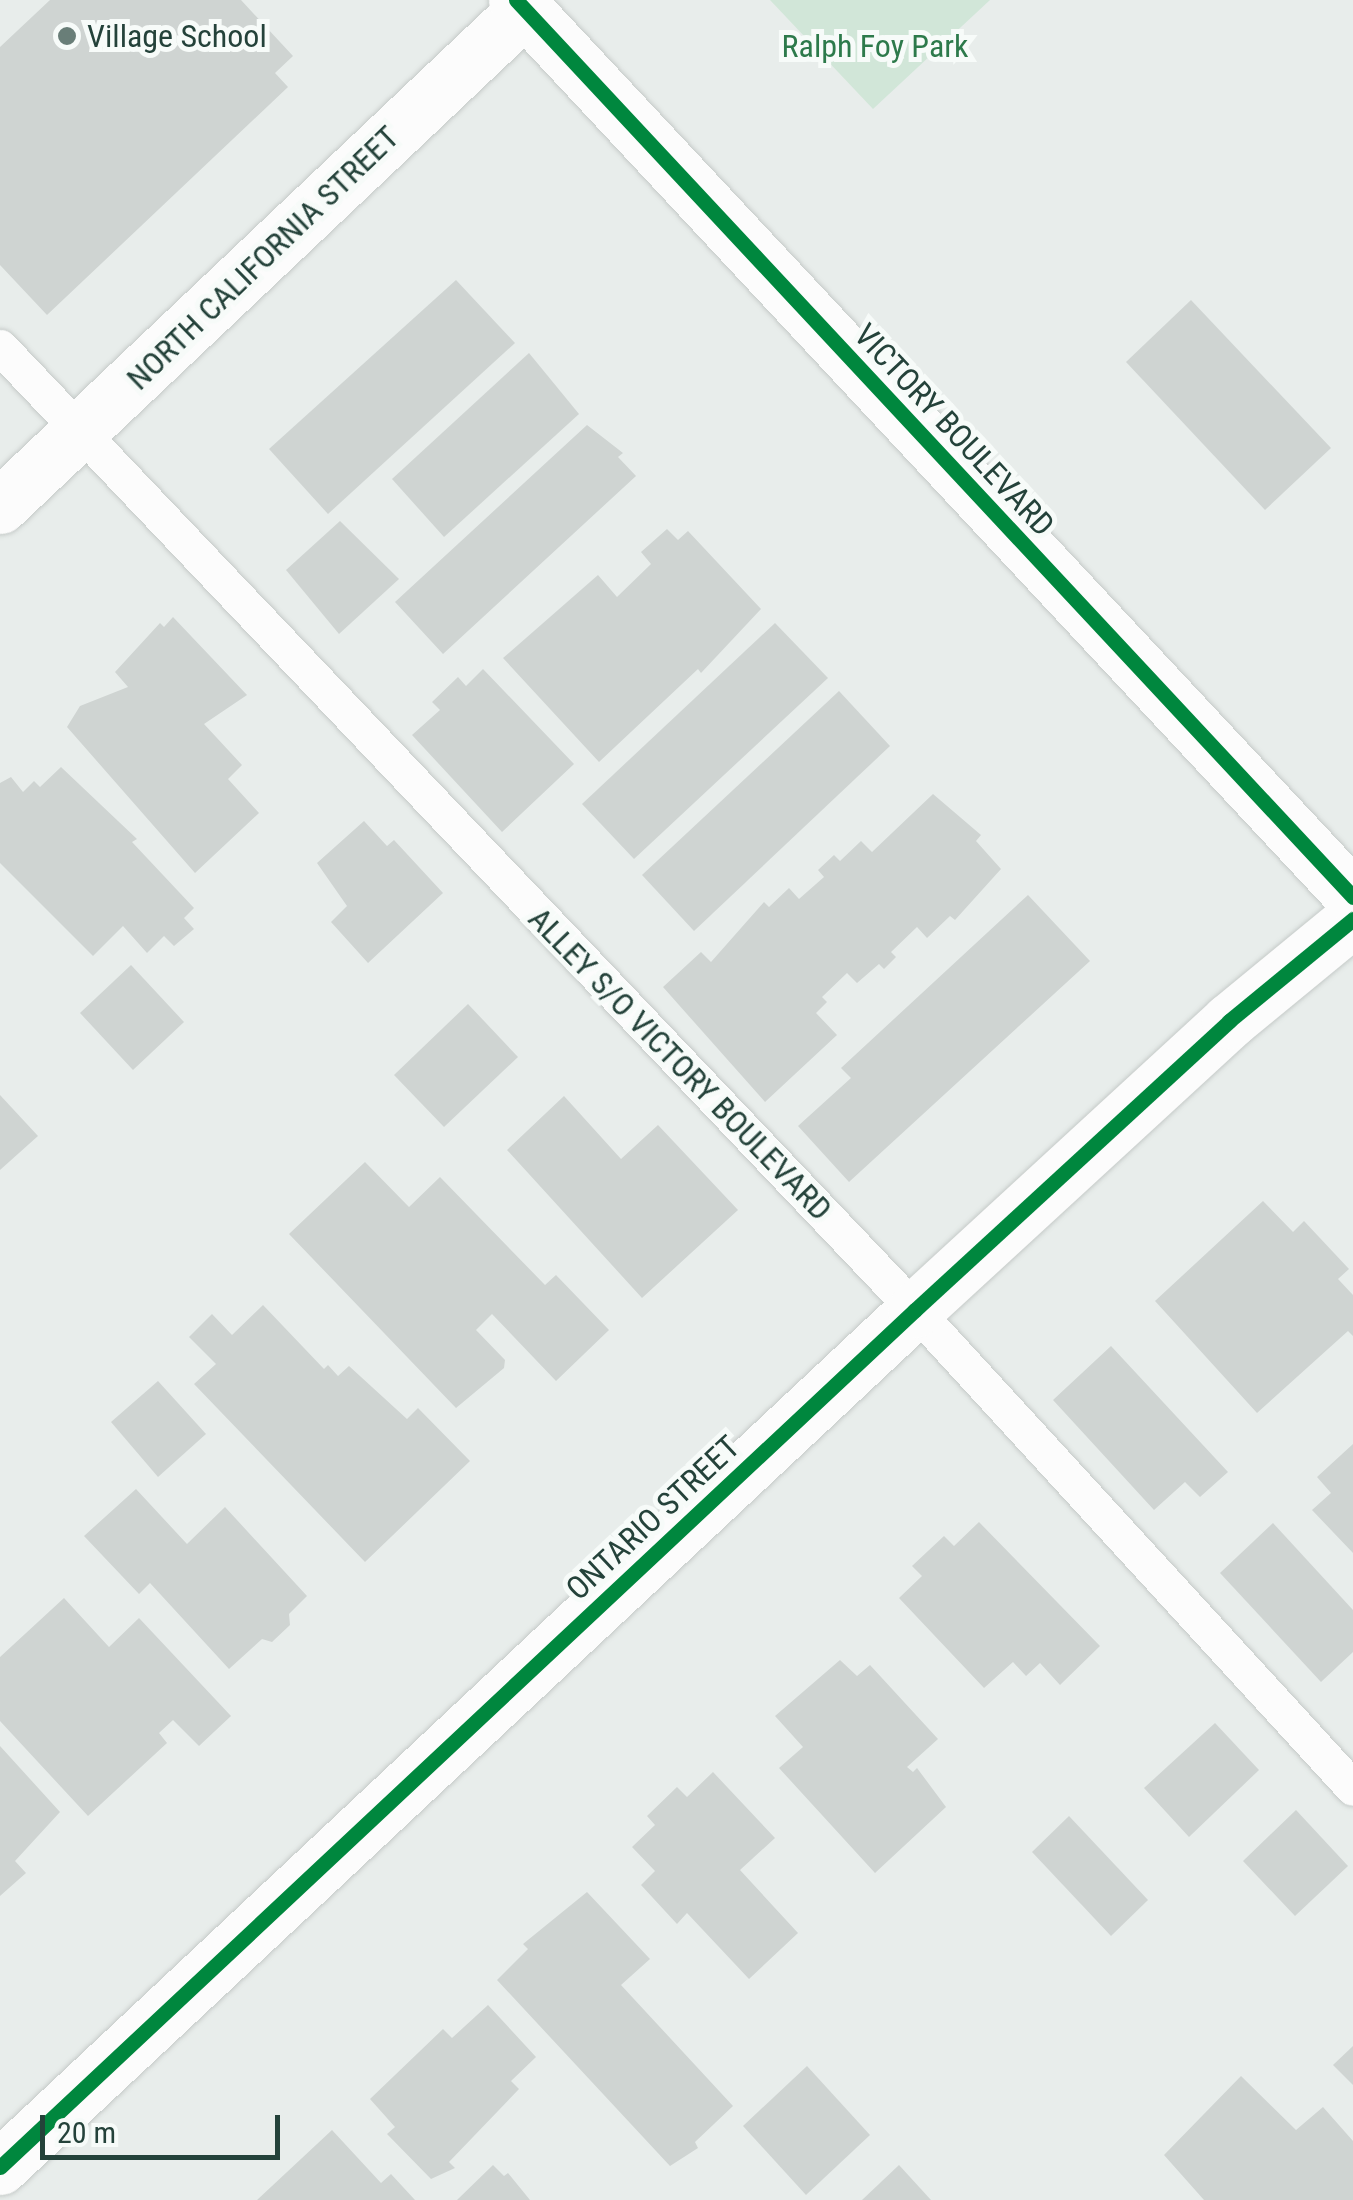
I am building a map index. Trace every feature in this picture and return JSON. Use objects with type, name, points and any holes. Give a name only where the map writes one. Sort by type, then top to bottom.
[{"type":"street","name":"NORTH CALIFORNIA STREET","points":[[0,506],[521,5]]},
{"type":"street","name":"VICTORY BOULEVARD","points":[[521,5],[1353,897]]},
{"type":"street","name":"ONTARIO STREET","points":[[0,2166],[915,1310],[1229,1021],[1353,919]]},
{"type":"lane","name":"ALLEY S/O VICTORY BOULEVARD","points":[[0,347],[915,1310],[1353,1788]]},
{"type":"green space","name":"Ralph Foy Park","points":[[770,0],[990,0],[873,109]]},
{"type":"building","points":[[50,0],[241,0],[293,56],[275,73],[288,87],[47,315],[0,265],[0,47]]},
{"type":"building","points":[[456,280],[515,343],[328,514],[269,449]]},
{"type":"building","points":[[1191,300],[1331,448],[1265,510],[1126,362]]},
{"type":"building","points":[[529,353],[579,414],[444,537],[392,479]]},
{"type":"building","points":[[587,425],[623,453],[618,457],[636,476],[443,654],[395,602]]},
{"type":"building","points":[[340,521],[399,579],[339,634],[286,570]]},
{"type":"building","points":[[667,529],[678,540],[688,531],[761,609],[701,673],[698,669],[599,762],[503,658],[598,575],[617,597],[651,564],[641,552]]},
{"type":"building","points":[[173,617],[247,695],[204,724],[242,765],[228,779],[259,813],[195,873],[67,727],[80,706],[128,687],[115,672],[160,623],[164,627]]},
{"type":"building","points":[[775,623],[828,678],[634,859],[582,804]]},
{"type":"building","points":[[483,669],[574,764],[502,832],[412,735],[440,710],[432,702],[458,677],[466,686]]},
{"type":"building","points":[[839,691],[890,746],[694,931],[642,875]]},
{"type":"building","points":[[61,767],[137,839],[132,842],[194,908],[184,918],[194,929],[174,946],[164,936],[147,953],[123,926],[93,956],[0,863],[0,783],[11,777],[23,792],[34,781],[40,787]]},
{"type":"building","points":[[933,794],[981,835],[976,841],[1001,869],[955,920],[950,916],[927,938],[917,927],[891,952],[896,957],[884,969],[879,964],[857,983],[847,973],[822,997],[827,1002],[816,1013],[837,1035],[765,1102],[663,987],[701,952],[711,962],[764,902],[769,907],[789,888],[799,899],[824,877],[818,870],[834,855],[840,861],[861,841],[872,852]]},
{"type":"building","points":[[364,821],[387,846],[394,840],[443,893],[368,963],[331,922],[347,906],[317,863]]},
{"type":"building","points":[[1028,895],[1090,961],[849,1182],[798,1126],[851,1078],[841,1068]]},
{"type":"building","points":[[131,965],[184,1022],[133,1070],[80,1013]]},
{"type":"building","points":[[468,1004],[518,1057],[444,1127],[394,1075]]},
{"type":"building","points":[[0,1095],[38,1136],[0,1170]]},
{"type":"building","points":[[564,1096],[621,1159],[658,1125],[738,1210],[642,1298],[507,1150]]},
{"type":"building","points":[[365,1162],[409,1207],[440,1177],[545,1285],[556,1275],[609,1330],[556,1381],[492,1314],[476,1330],[505,1360],[504,1368],[456,1408],[289,1234]]},
{"type":"building","points":[[1263,1201],[1293,1232],[1304,1221],[1349,1269],[1338,1279],[1353,1295],[1353,1336],[1348,1331],[1257,1413],[1155,1301]]},
{"type":"building","points":[[263,1305],[324,1369],[328,1365],[338,1376],[349,1366],[407,1419],[418,1408],[470,1461],[365,1562],[194,1384],[216,1364],[189,1337],[212,1314],[232,1335]]},
{"type":"building","points":[[1111,1346],[1228,1472],[1200,1497],[1185,1482],[1154,1510],[1053,1400]]},
{"type":"building","points":[[158,1381],[206,1434],[158,1477],[111,1422]]},
{"type":"building","points":[[1353,1444],[1353,1553],[1312,1510],[1331,1493],[1317,1477]]},
{"type":"building","points":[[136,1489],[187,1544],[225,1507],[307,1596],[289,1614],[290,1625],[272,1642],[262,1639],[229,1669],[150,1583],[139,1594],[84,1536]]},
{"type":"building","points":[[979,1522],[1100,1646],[1060,1685],[1040,1663],[1026,1676],[1013,1662],[984,1688],[899,1598],[922,1576],[912,1566],[944,1536],[954,1546]]},
{"type":"building","points":[[1273,1523],[1353,1610],[1353,1652],[1321,1682],[1220,1573]]},
{"type":"building","points":[[64,1598],[109,1647],[139,1618],[231,1716],[199,1746],[173,1720],[159,1733],[167,1743],[88,1816],[0,1721],[0,1657]]},
{"type":"building","points":[[840,1660],[857,1676],[870,1665],[938,1739],[907,1767],[913,1772],[917,1768],[946,1807],[875,1873],[779,1768],[803,1747],[775,1716]]},
{"type":"building","points":[[1215,1723],[1259,1770],[1189,1837],[1144,1788]]},
{"type":"building","points":[[0,1746],[60,1812],[15,1861],[26,1873],[0,1896]]},
{"type":"building","points":[[713,1772],[775,1838],[740,1870],[798,1933],[749,1979],[687,1913],[677,1924],[641,1885],[655,1871],[632,1847],[655,1825],[647,1816],[677,1787],[687,1797]]},
{"type":"building","points":[[1296,1810],[1348,1866],[1295,1916],[1243,1861]]},
{"type":"building","points":[[1069,1816],[1148,1900],[1111,1936],[1032,1852]]},
{"type":"building","points":[[587,1892],[650,1959],[621,1985],[733,2106],[695,2142],[698,2148],[670,2166],[497,1980],[528,1949],[523,1944]]},
{"type":"building","points":[[488,2005],[536,2057],[511,2081],[519,2089],[449,2162],[455,2168],[431,2179],[387,2134],[395,2127],[370,2099],[443,2029],[452,2038]]},
{"type":"building","points":[[1353,2046],[1353,2085],[1333,2065]]},
{"type":"building","points":[[807,2066],[870,2135],[806,2195],[743,2126]]},
{"type":"building","points":[[1241,2076],[1296,2130],[1323,2107],[1353,2141],[1353,2200],[1204,2200],[1164,2155]]},
{"type":"building","points":[[332,2130],[381,2183],[391,2174],[415,2200],[257,2200]]},
{"type":"building","points":[[493,2165],[504,2176],[508,2173],[530,2200],[457,2200]]},
{"type":"building","points":[[899,2165],[931,2200],[862,2200]]},
{"type":"cycle path","points":[[516,0],[1353,897]]},
{"type":"cycle path","points":[[0,2167],[915,1310],[1229,1021],[1353,919]]},
{"type":"place","name":"Village School","points":[[67,36]]}]
